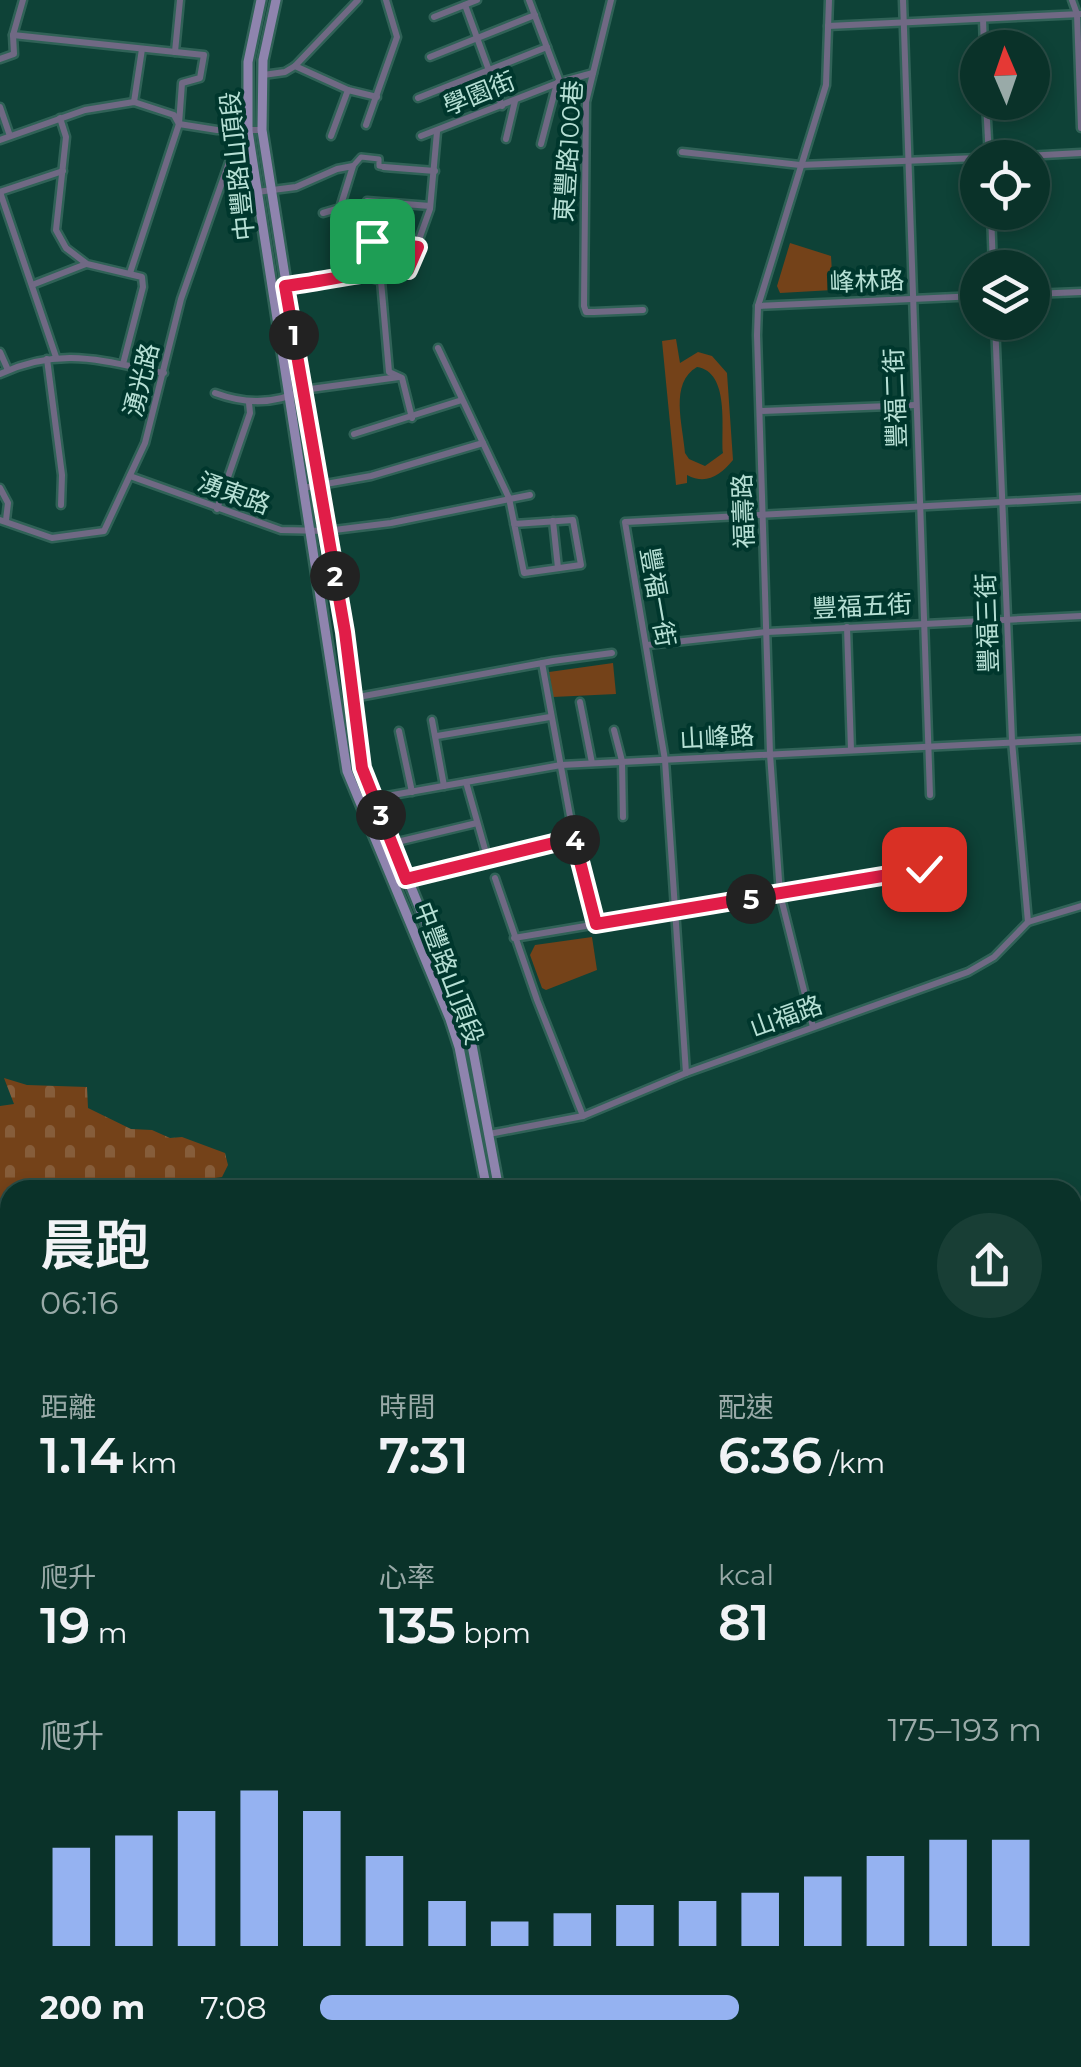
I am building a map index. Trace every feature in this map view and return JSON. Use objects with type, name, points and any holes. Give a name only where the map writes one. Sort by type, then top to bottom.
[{"type":"main road","name":"中豐路山頂段","points":[[261,0],[248,62],[244,131],[257,192],[347,772],[450,1019],[485,1180]]},
{"type":"main road","name":"中豐路山頂段","points":[[276,0],[266,38],[262,130],[362,768],[469,1028],[497,1180]]},
{"type":"street","points":[[0,59],[14,54],[13,34],[23,0]]},
{"type":"street","points":[[175,52],[180,0]]},
{"type":"street","points":[[263,75],[285,72],[295,66],[358,0]]},
{"type":"street","points":[[366,125],[397,37],[386,0]]},
{"type":"street","points":[[450,0],[454,11]]},
{"type":"street","points":[[434,16],[477,0]]},
{"type":"street","points":[[528,0],[558,82],[541,144]]},
{"type":"street","name":"東豐路100巷","points":[[611,0],[586,102],[584,306],[586,312],[643,310]]},
{"type":"street","name":"福壽路","points":[[813,1027],[780,894],[770,754],[758,306],[826,85],[829,0]]},
{"type":"street","name":"豐福二街","points":[[904,0],[930,795]]},
{"type":"street","points":[[1072,0],[1079,14],[1081,128]]},
{"type":"street","points":[[465,5],[502,106]]},
{"type":"street","points":[[828,26],[1079,14]]},
{"type":"street","points":[[430,57],[535,15]]},
{"type":"street","points":[[983,18],[983,30]]},
{"type":"street","points":[[13,34],[204,55],[200,78],[182,83],[179,124],[130,272]]},
{"type":"street","points":[[418,98],[547,46]]},
{"type":"street","points":[[134,102],[142,49]]},
{"type":"street","points":[[295,66],[348,90],[378,97]]},
{"type":"street","name":"學園街","points":[[422,136],[558,82],[593,73]]},
{"type":"street","points":[[331,136],[348,90]]},
{"type":"street","points":[[506,139],[516,100]]},
{"type":"street","points":[[0,140],[85,110],[134,102],[174,115],[179,124]]},
{"type":"street","points":[[0,107],[10,136]]},
{"type":"street","points":[[60,118],[66,137],[56,230],[66,248],[87,264],[142,277],[123,364]]},
{"type":"street","points":[[179,124],[262,130]]},
{"type":"street","name":"湧光路","points":[[3,520],[52,538],[104,531],[145,442],[181,299],[244,131]]},
{"type":"street","name":"學園街","points":[[408,270],[430,206],[438,132]]},
{"type":"street","points":[[682,152],[800,165],[960,159]]},
{"type":"street","points":[[1050,155],[1081,154]]},
{"type":"street","points":[[324,213],[340,208],[360,156],[379,159],[379,166],[384,168],[435,172]]},
{"type":"street","points":[[257,192],[296,187],[353,166]]},
{"type":"street","points":[[56,357],[0,192],[63,171]]},
{"type":"street","points":[[367,201],[430,206]]},
{"type":"street","points":[[0,236],[12,231]]},
{"type":"street","points":[[347,240],[418,247]]},
{"type":"street","points":[[340,254],[396,261],[408,270]]},
{"type":"street","points":[[32,285],[87,264]]},
{"type":"street","points":[[272,288],[372,270],[408,270]]},
{"type":"street","points":[[360,275],[381,280],[389,372],[399,377],[412,418]]},
{"type":"street","points":[[1050,293],[1081,292]]},
{"type":"street","name":"峰林路","points":[[758,306],[960,297]]},
{"type":"street","name":"豐福三街","points":[[997,340],[1012,741],[1028,922]]},
{"type":"street","points":[[438,348],[509,498],[517,551],[524,573],[580,565],[573,520],[514,524]]},
{"type":"street","points":[[0,352],[4,372],[56,357],[88,357],[164,374]]},
{"type":"street","points":[[47,359],[62,475],[60,505]]},
{"type":"street","points":[[215,393],[250,402],[289,397],[303,390],[399,377]]},
{"type":"street","points":[[354,434],[462,400]]},
{"type":"street","points":[[218,509],[250,413],[250,402]]},
{"type":"street","points":[[760,411],[915,406]]},
{"type":"street","points":[[303,488],[371,476],[483,442]]},
{"type":"street","name":"湧東路","points":[[130,476],[282,530],[326,531],[391,523],[530,495]]},
{"type":"street","points":[[0,488],[8,503],[3,520]]},
{"type":"street","name":"豐福一街","points":[[686,1073],[665,760],[625,522],[1081,498]]},
{"type":"street","points":[[553,522],[558,568]]},
{"type":"street","name":"豐福五街","points":[[646,645],[766,632],[1081,616]]},
{"type":"street","points":[[847,627],[851,750]]},
{"type":"street","points":[[353,698],[612,653]]},
{"type":"street","points":[[542,663],[574,838],[596,924]]},
{"type":"street","points":[[580,702],[592,763]]},
{"type":"street","points":[[438,736],[550,717]]},
{"type":"street","points":[[432,720],[438,736],[444,786]]},
{"type":"street","points":[[614,730],[622,761],[623,817]]},
{"type":"street","points":[[400,731],[412,792]]},
{"type":"street","name":"山峰路","points":[[358,802],[592,763],[1081,739]]},
{"type":"street","points":[[466,782],[488,860]]},
{"type":"street","points":[[392,843],[477,823]]},
{"type":"street","points":[[406,879],[574,838]]},
{"type":"street","points":[[514,938],[924,869]]},
{"type":"street","points":[[495,878],[583,1116]]},
{"type":"street","name":"山福路","points":[[490,1134],[583,1116],[686,1073],[984,964],[1028,922],[1081,906]]},
{"type":"green space","points":[[790,243],[831,256],[833,290],[780,293],[777,286]]},
{"type":"green space","points":[[676,339],[680,363],[698,352],[712,356],[727,373],[733,460],[712,477],[687,475],[687,483],[676,485],[662,341]],"holes":[[[697,367],[715,379],[722,402],[723,453],[705,466],[685,453],[680,394],[688,374]]]},
{"type":"green space","points":[[613,663],[616,694],[553,697],[549,672]]},
{"type":"green space","points":[[592,937],[597,970],[546,990],[542,988],[530,955],[535,945]]},
{"type":"green space","points":[[4,1078],[27,1085],[87,1087],[88,1108],[131,1129],[182,1137],[225,1153],[228,1165],[222,1177],[200,1180],[0,1180],[0,1106],[14,1104]]},
{"type":"route","points":[[372,241],[418,247],[408,270],[372,270],[357,277],[285,286],[345,632],[362,768],[406,879],[574,838],[596,924],[924,869]]}]
